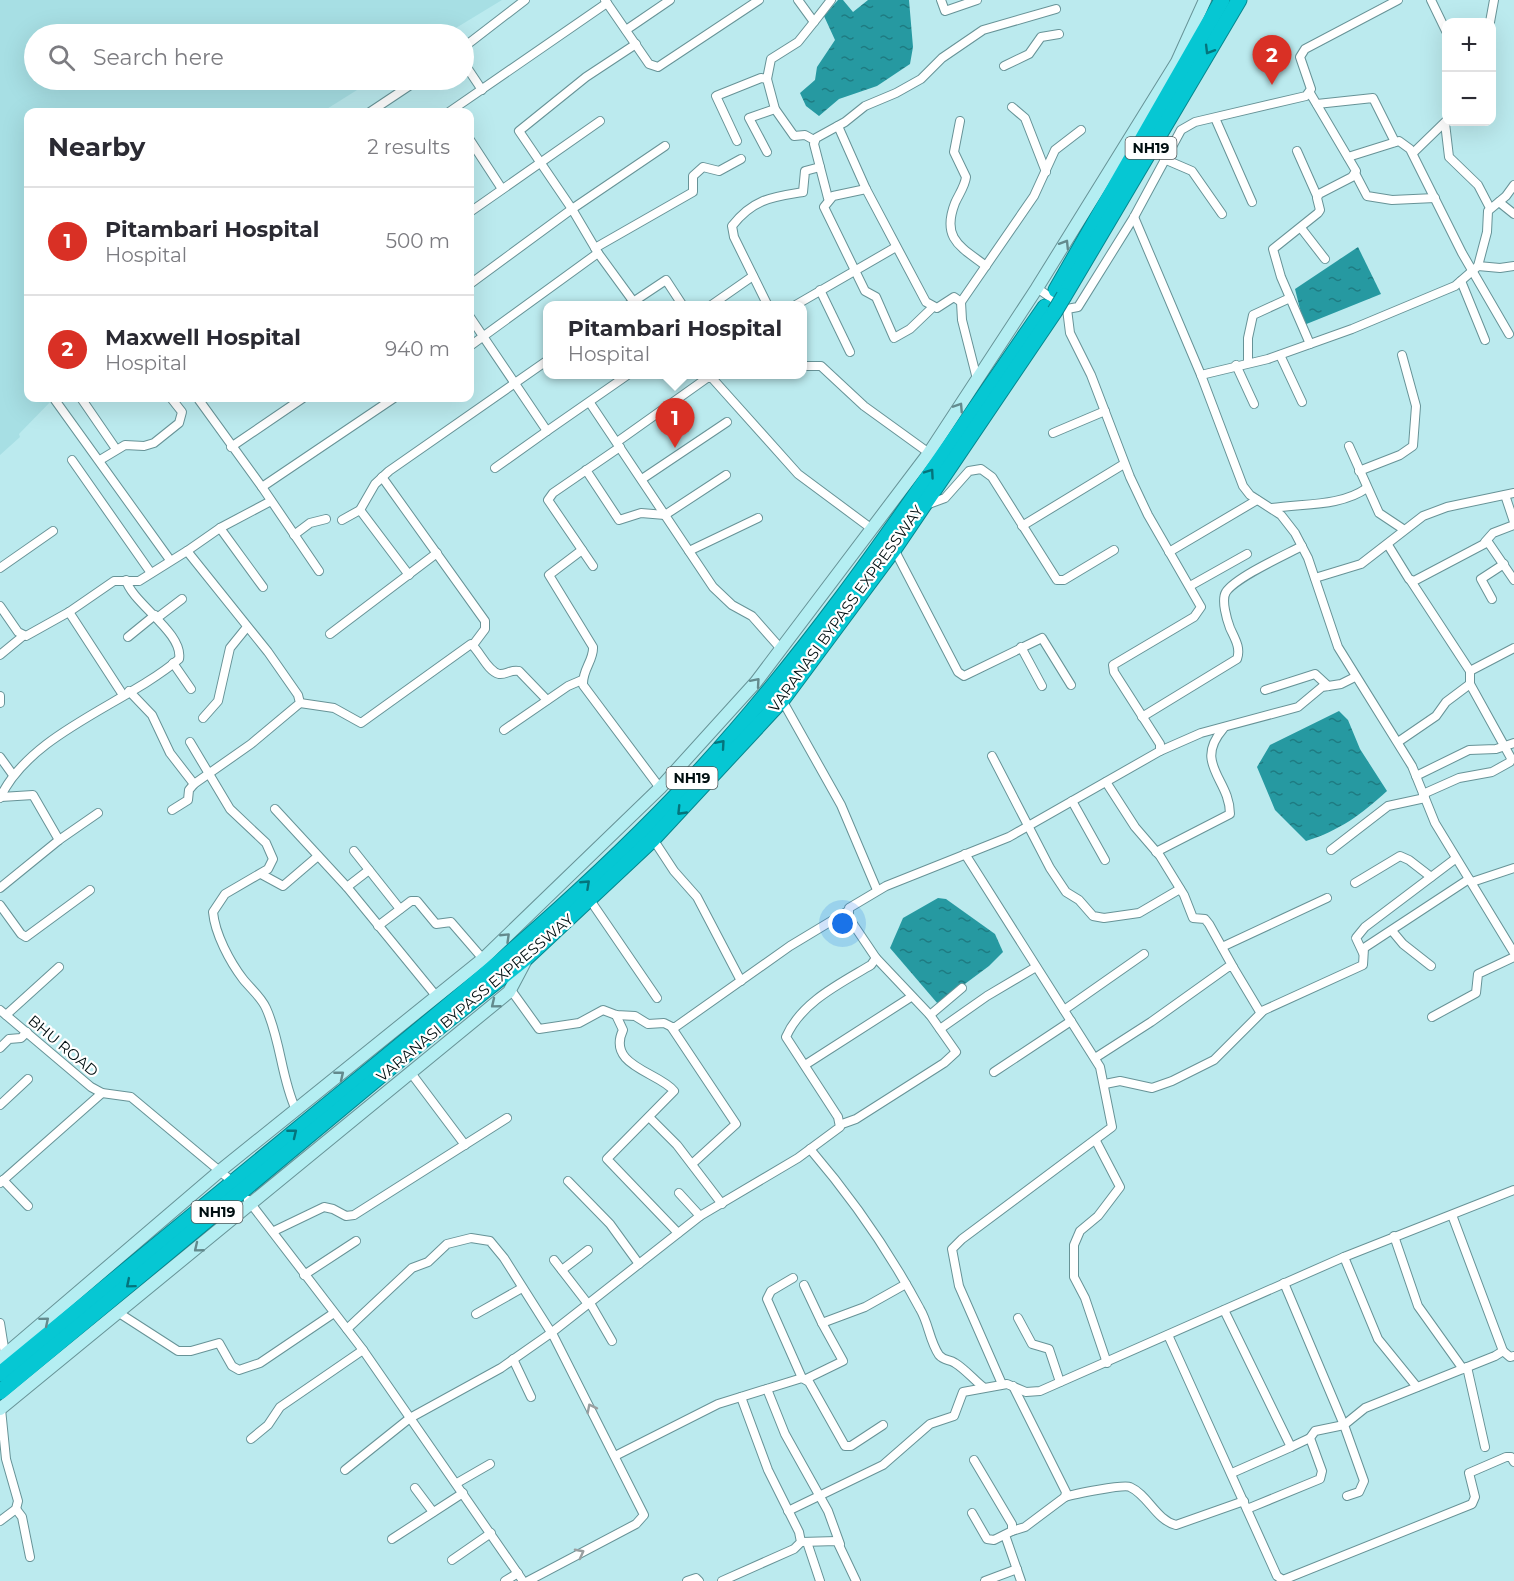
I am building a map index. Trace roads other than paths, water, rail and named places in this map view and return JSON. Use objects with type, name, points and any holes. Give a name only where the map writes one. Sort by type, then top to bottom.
[{"type":"highway","name":"VARANASI BYPASS EXPRESSWAY","points":[[0,1374],[521,945],[679,793],[762,698],[830,611],[1058,302],[1222,0]]},
{"type":"highway","name":"VARANASI BYPASS EXPRESSWAY","points":[[0,1392],[433,1032],[527,957],[653,839],[782,700],[894,549],[1058,302],[1239,0]]},
{"type":"highway","points":[[1203,5],[1203,32]]},
{"type":"street","points":[[474,39],[525,0]]},
{"type":"street","points":[[626,30],[670,0]]},
{"type":"street","points":[[456,108],[606,1],[650,64],[658,67],[759,0]]},
{"type":"street","points":[[798,0],[814,22]]},
{"type":"street","points":[[831,0],[798,42],[771,59],[767,79],[775,109],[794,136],[805,135],[814,140],[828,198],[825,212],[865,291],[876,297],[893,337],[910,329],[933,307]]},
{"type":"street","points":[[941,0],[945,11],[976,0]]},
{"type":"street","points":[[1398,0],[1305,50],[1300,57],[1310,93],[1348,157],[1367,196],[1392,200],[1435,198]]},
{"type":"street","points":[[1431,0],[1442,23]]},
{"type":"street","points":[[1491,18],[1494,0]]},
{"type":"street","points":[[3,1356],[224,1174],[296,1110],[483,959],[660,788],[782,651],[929,453],[1037,288],[1177,62],[1203,5]]},
{"type":"street","points":[[814,140],[865,106],[896,93],[921,78],[942,58],[983,30],[1056,9]]},
{"type":"street","points":[[1004,66],[1029,54],[1039,38],[1059,34]]},
{"type":"street","points":[[629,301],[572,209],[521,136],[521,128],[586,77],[636,44]]},
{"type":"street","points":[[474,78],[482,90]]},
{"type":"street","points":[[737,141],[717,96],[761,78],[767,79]]},
{"type":"street","points":[[376,108],[403,90]]},
{"type":"street","points":[[1037,288],[1058,302],[1078,307],[1083,302],[1134,217],[1181,130],[1195,122],[1310,93]]},
{"type":"street","points":[[1317,104],[1373,98],[1395,142]]},
{"type":"street","points":[[1012,107],[1025,118],[1046,172]]},
{"type":"street","points":[[767,152],[749,117],[775,109]]},
{"type":"street","points":[[1215,118],[1252,202]]},
{"type":"street","points":[[474,209],[600,121]]},
{"type":"street","points":[[960,121],[954,152],[966,179],[952,210],[950,226],[957,244],[986,266]]},
{"type":"street","points":[[838,126],[866,189],[926,302],[933,307],[940,307],[954,297],[961,302]]},
{"type":"street","points":[[1413,153],[1442,126]]},
{"type":"street","points":[[1201,375],[1280,355],[1352,329],[1461,282],[1475,267],[1487,232],[1490,208],[1473,179],[1449,157],[1446,126]]},
{"type":"street","points":[[977,379],[962,320],[961,302],[1032,201],[1055,150],[1081,130]]},
{"type":"street","points":[[1348,157],[1395,142],[1406,144],[1413,153],[1462,252],[1475,267],[1509,334]]},
{"type":"street","points":[[474,146],[502,189]]},
{"type":"street","points":[[474,281],[572,209],[665,146]]},
{"type":"street","points":[[1297,151],[1317,196],[1320,210],[1301,228],[1274,247],[1272,252],[1310,344]]},
{"type":"street","points":[[474,343],[596,250],[693,192],[693,176],[703,167],[719,171],[741,159]]},
{"type":"street","points":[[1164,159],[1192,171],[1222,214]]},
{"type":"street","points":[[766,301],[734,237],[732,226],[751,208],[771,196],[803,192],[805,171],[820,167]]},
{"type":"street","points":[[1317,196],[1356,175]]},
{"type":"street","points":[[1490,208],[1499,202],[1514,185]]},
{"type":"street","points":[[828,198],[866,189]]},
{"type":"street","points":[[1499,202],[1514,214]]},
{"type":"street","points":[[1134,217],[1201,375],[1236,473],[1243,486],[1257,500],[1272,508],[1291,525],[1315,578],[1338,647],[1398,742],[1455,859],[1514,955],[1478,974],[1476,993],[1432,1017]]},
{"type":"street","points":[[1301,228],[1325,259]]},
{"type":"street","points":[[802,301],[896,247]]},
{"type":"street","points":[[1475,267],[1514,266]]},
{"type":"street","points":[[717,301],[753,276]]},
{"type":"street","points":[[633,301],[666,280],[680,301]]},
{"type":"street","points":[[1461,282],[1485,340]]},
{"type":"street","points":[[820,290],[850,352]]},
{"type":"street","points":[[1248,363],[1248,338],[1253,315],[1290,298]]},
{"type":"street","points":[[1058,302],[1105,411],[1124,464],[1148,515],[1200,607],[1198,614],[1113,665],[1114,672],[1160,744],[1160,751]]},
{"type":"street","points":[[474,323],[547,431]]},
{"type":"street","points":[[1280,355],[1302,402]]},
{"type":"street","points":[[1359,471],[1400,455],[1413,446],[1416,406],[1402,355]]},
{"type":"street","points":[[342,520],[360,510],[368,494],[382,477],[543,364]]},
{"type":"street","points":[[1236,365],[1254,404]]},
{"type":"street","points":[[807,366],[820,366],[864,406],[929,453]]},
{"type":"street","points":[[495,468],[623,379]]},
{"type":"street","points":[[593,567],[548,500],[553,493],[708,379]]},
{"type":"street","points":[[713,379],[798,474],[872,529]]},
{"type":"street","points":[[56,402],[170,561]]},
{"type":"street","points":[[84,402],[116,449]]},
{"type":"street","points":[[100,460],[116,449],[130,444],[149,445],[179,423],[182,412],[174,402]]},
{"type":"street","points":[[203,402],[231,447],[262,487],[319,571]]},
{"type":"street","points":[[231,447],[297,402]]},
{"type":"street","points":[[262,487],[388,402]]},
{"type":"street","points":[[590,403],[713,587],[732,605],[752,616],[782,651]]},
{"type":"street","points":[[1053,433],[1105,411]]},
{"type":"street","points":[[642,479],[727,422]]},
{"type":"street","points":[[1349,446],[1379,513],[1403,529]]},
{"type":"street","points":[[72,460],[151,573]]},
{"type":"street","points":[[1022,526],[1124,464]]},
{"type":"street","points":[[923,506],[945,498],[969,471],[981,468],[992,477],[1059,582],[1114,550]]},
{"type":"street","points":[[586,470],[616,518],[624,519],[641,513],[665,515],[726,475]]},
{"type":"street","points":[[382,477],[486,625],[473,645]]},
{"type":"street","points":[[1272,508],[1336,501],[1354,496],[1367,488]]},
{"type":"street","points":[[1315,578],[1361,564],[1388,545],[1403,529],[1423,516],[1447,507],[1514,493]]},
{"type":"street","points":[[1411,581],[1485,542],[1493,533],[1514,523],[1504,495]]},
{"type":"street","points":[[1169,552],[1257,500]]},
{"type":"street","points":[[0,656],[23,636],[69,612],[114,581],[136,582],[188,551],[220,528],[271,501]]},
{"type":"street","points":[[360,510],[409,574]]},
{"type":"street","points":[[689,550],[758,518]]},
{"type":"street","points":[[294,535],[310,523],[326,519]]},
{"type":"street","points":[[220,528],[263,587]]},
{"type":"street","points":[[0,568],[53,531]]},
{"type":"street","points":[[1485,542],[1493,547],[1514,580]]},
{"type":"street","points":[[1331,850],[1388,806],[1424,796],[1459,778],[1504,767],[1511,760],[1470,684],[1470,671],[1388,545]]},
{"type":"street","points":[[1142,717],[1237,659],[1238,649],[1228,625],[1224,599],[1226,592],[1256,570],[1302,546]]},
{"type":"street","points":[[894,549],[958,672],[964,676],[1038,638],[1044,639],[1071,685]]},
{"type":"street","points":[[504,730],[547,700],[582,680],[593,647],[549,575],[582,550]]},
{"type":"street","points":[[188,551],[292,686],[300,703]]},
{"type":"street","points":[[330,634],[437,553]]},
{"type":"street","points":[[1190,586],[1246,554]]},
{"type":"street","points":[[1492,599],[1481,579],[1504,564]]},
{"type":"street","points":[[0,797],[13,775],[36,753],[173,663],[179,654],[156,616],[130,590],[126,580]]},
{"type":"street","points":[[128,637],[182,599]]},
{"type":"street","points":[[1,608],[23,636]]},
{"type":"street","points":[[69,612],[126,693],[152,715],[170,753],[194,784]]},
{"type":"street","points":[[203,718],[218,700],[230,648],[247,627]]},
{"type":"street","points":[[172,810],[188,800],[189,790],[194,784],[251,744],[300,703],[334,708],[361,723],[467,645],[473,645],[495,671],[501,674],[519,671],[547,700]]},
{"type":"street","points":[[1021,647],[1042,686]]},
{"type":"street","points":[[1470,671],[1514,648]]},
{"type":"street","points":[[173,663],[191,689]]},
{"type":"street","points":[[1264,690],[1315,674],[1328,686]]},
{"type":"street","points":[[672,1028],[698,1013],[790,946],[878,890],[1027,827],[1160,751],[1201,733],[1224,729],[1298,708],[1319,689],[1341,684],[1355,677]]},
{"type":"street","points":[[582,680],[590,695],[660,788]]},
{"type":"street","points":[[1398,742],[1436,716],[1446,702],[1470,684]]},
{"type":"street","points":[[0,696],[0,703]]},
{"type":"street","points":[[782,700],[841,805],[878,890]]},
{"type":"street","points":[[1156,852],[1230,814],[1210,752],[1214,740],[1224,729]]},
{"type":"street","points":[[190,742],[230,808],[262,837],[272,853],[272,864],[261,874],[225,894],[215,907],[213,918],[237,970],[265,1006],[283,1064],[287,1089],[296,1110]]},
{"type":"street","points":[[1416,776],[1469,750],[1504,747],[1514,743]]},
{"type":"street","points":[[992,756],[1027,827],[1062,887],[1097,918],[1139,913],[1180,889]]},
{"type":"street","points":[[0,757],[13,775]]},
{"type":"street","points":[[1106,782],[1180,889],[1193,918],[1205,920],[1209,924],[1255,1008],[1262,1012]]},
{"type":"street","points":[[0,797],[33,795],[59,840]]},
{"type":"street","points":[[1072,801],[1106,860]]},
{"type":"street","points":[[275,809],[347,887],[437,998]]},
{"type":"street","points":[[0,888],[59,840],[98,813]]},
{"type":"street","points":[[653,839],[674,871],[697,897],[741,981]]},
{"type":"street","points":[[354,851],[400,909]]},
{"type":"street","points":[[965,854],[1095,1058],[1105,1084],[1112,1127],[962,1239],[952,1249],[959,1286],[1002,1384]]},
{"type":"street","points":[[261,874],[283,886],[318,856]]},
{"type":"street","points":[[1355,883],[1400,856],[1431,877]]},
{"type":"street","points":[[1105,1084],[1120,1081],[1152,1088],[1172,1081],[1214,1060],[1262,1012],[1363,965],[1365,962],[1363,953],[1356,938],[1365,927],[1455,859]]},
{"type":"street","points":[[1363,953],[1366,947],[1393,932],[1470,881],[1514,868]]},
{"type":"street","points":[[347,887],[369,870]]},
{"type":"street","points":[[0,905],[21,934],[26,937],[90,890]]},
{"type":"street","points":[[1222,947],[1327,898]]},
{"type":"street","points":[[590,900],[657,998]]},
{"type":"street","points":[[378,926],[411,901],[417,901],[436,924],[451,922],[483,959]]},
{"type":"street","points":[[345,1470],[410,1418],[513,1359],[551,1334],[700,1216],[810,1149],[842,1125],[856,1119],[955,1054],[955,1049],[930,1015],[876,958],[849,918],[848,911]]},
{"type":"street","points":[[1393,932],[1403,944],[1431,966]]},
{"type":"street","points":[[1064,1010],[1144,954]]},
{"type":"street","points":[[0,1521],[16,1509],[18,1501],[6,1459],[0,1409],[511,990],[527,957]]},
{"type":"street","points":[[842,1125],[787,1040],[788,1033],[811,1005],[871,964],[876,958]]},
{"type":"street","points":[[3,1012],[59,967]]},
{"type":"street","points":[[940,1029],[987,996],[1036,967]]},
{"type":"street","points":[[1095,1058],[1151,1022],[1225,968],[1233,967]]},
{"type":"street","points":[[930,1015],[962,987]]},
{"type":"street","points":[[511,990],[539,1029],[579,1023],[603,1010],[615,1015],[626,1014],[648,1024],[664,1023],[672,1028],[736,1124],[692,1164]]},
{"type":"street","points":[[805,1065],[911,997]]},
{"type":"street","name":"BHU ROAD","points":[[3,1012],[91,1088],[102,1093],[131,1097],[224,1174]]},
{"type":"street","points":[[615,1015],[623,1030],[618,1041],[621,1050],[639,1071],[667,1084],[674,1091],[607,1159],[678,1233]]},
{"type":"street","points":[[994,1072],[1071,1021]]},
{"type":"street","points":[[0,1048],[9,1039],[21,1038],[27,1032]]},
{"type":"street","points":[[411,1073],[465,1145]]},
{"type":"street","points":[[1,1103],[28,1079]]},
{"type":"street","points":[[28,1206],[2,1181],[102,1093]]},
{"type":"street","points":[[649,1117],[677,1145],[722,1204]]},
{"type":"street","points":[[274,1231],[324,1207],[346,1216],[354,1215],[507,1118]]},
{"type":"street","points":[[1096,1141],[1120,1188],[1100,1214],[1080,1231],[1073,1255],[1074,1277],[1085,1298],[1107,1363]]},
{"type":"street","points":[[810,1149],[867,1222],[927,1321],[929,1338],[941,1357],[956,1364],[983,1387]]},
{"type":"street","points":[[568,1181],[610,1224],[639,1264]]},
{"type":"street","points":[[788,1510],[883,1465],[930,1424],[954,1416],[963,1392],[1002,1384],[1033,1392],[1107,1363],[1394,1236],[1514,1190]]},
{"type":"street","points":[[679,1193],[700,1216]]},
{"type":"street","points":[[250,1202],[363,1350],[523,1581]]},
{"type":"street","points":[[1452,1215],[1503,1351],[1510,1357],[1514,1356]]},
{"type":"street","points":[[1394,1236],[1418,1306],[1465,1368],[1485,1447]]},
{"type":"street","points":[[347,1329],[412,1268],[428,1262],[447,1244],[457,1240],[478,1238],[490,1241],[504,1258],[551,1334],[643,1510],[641,1520],[528,1581]]},
{"type":"street","points":[[304,1275],[356,1241]]},
{"type":"street","points":[[562,1270],[588,1250]]},
{"type":"street","points":[[1344,1257],[1378,1339],[1417,1387]]},
{"type":"street","points":[[554,1260],[589,1303],[612,1341]]},
{"type":"street","points":[[793,1278],[771,1291],[767,1299],[804,1378],[845,1446],[851,1446],[883,1425]]},
{"type":"street","points":[[1284,1283],[1344,1425],[1364,1481],[1359,1492],[1347,1496]]},
{"type":"street","points":[[822,1323],[865,1307],[906,1284]]},
{"type":"street","points":[[615,1455],[696,1414],[741,1397],[804,1378],[843,1360],[804,1285]]},
{"type":"street","points":[[476,1314],[522,1288]]},
{"type":"street","points":[[1224,1310],[1291,1447]]},
{"type":"street","points":[[119,1313],[178,1352],[191,1351],[219,1343],[232,1366],[239,1370],[260,1363],[334,1313]]},
{"type":"street","points":[[1018,1318],[1032,1344],[1049,1349],[1060,1382]]},
{"type":"street","points":[[0,1323],[3,1356]]},
{"type":"street","points":[[1168,1335],[1277,1576],[1283,1580],[1472,1504],[1475,1497],[1469,1473],[1506,1457],[1511,1457],[1514,1462]]},
{"type":"street","points":[[251,1439],[268,1425],[280,1407],[363,1350]]},
{"type":"street","points":[[1232,1473],[1310,1438],[1315,1431],[1344,1425],[1365,1408],[1503,1351]]},
{"type":"street","points":[[513,1359],[531,1397]]},
{"type":"street","points":[[1012,1386],[1063,1483],[1065,1497]]},
{"type":"street","points":[[767,1389],[785,1434],[820,1496],[856,1581]]},
{"type":"street","points":[[741,1397],[768,1470],[804,1542],[820,1581]]},
{"type":"street","points":[[972,1513],[987,1539],[994,1540],[1025,1527],[1065,1497],[1120,1486],[1130,1487],[1163,1519],[1176,1525],[1246,1505],[1320,1479],[1322,1471],[1310,1438]]},
{"type":"street","points":[[974,1460],[1012,1524],[1009,1533],[1021,1581]]},
{"type":"street","points":[[457,1484],[490,1464]]},
{"type":"street","points":[[415,1488],[434,1512]]},
{"type":"street","points":[[392,1539],[463,1492]]},
{"type":"street","points":[[16,1509],[22,1517],[30,1557]]},
{"type":"street","points":[[452,1560],[491,1533]]},
{"type":"street","points":[[722,1581],[794,1549],[804,1542],[833,1541],[840,1544]]},
{"type":"street","points":[[985,1581],[1017,1569]]},
{"type":"street","points":[[505,1581],[518,1573]]},
{"type":"street","points":[[687,1581],[696,1578],[699,1581]]},
{"type":"water","points":[[838,0],[843,0],[853,12],[868,0],[909,0],[913,47],[910,64],[877,86],[839,99],[819,116],[806,106],[800,93],[815,80],[817,67],[835,40],[824,16]]},
{"type":"water","points":[[1358,247],[1381,294],[1304,325],[1295,289]]},
{"type":"water","points":[[1339,711],[1348,720],[1360,749],[1387,791],[1350,821],[1306,841],[1275,810],[1257,767],[1270,745]]},
{"type":"water","points":[[938,898],[946,899],[995,934],[1003,952],[989,966],[938,1004],[890,948],[903,918]]},
{"type":"place","name":"Maxwell Hospital","points":[[1272,85]]},
{"type":"place","name":"Pitambari Hospital","points":[[675,448]]}]
